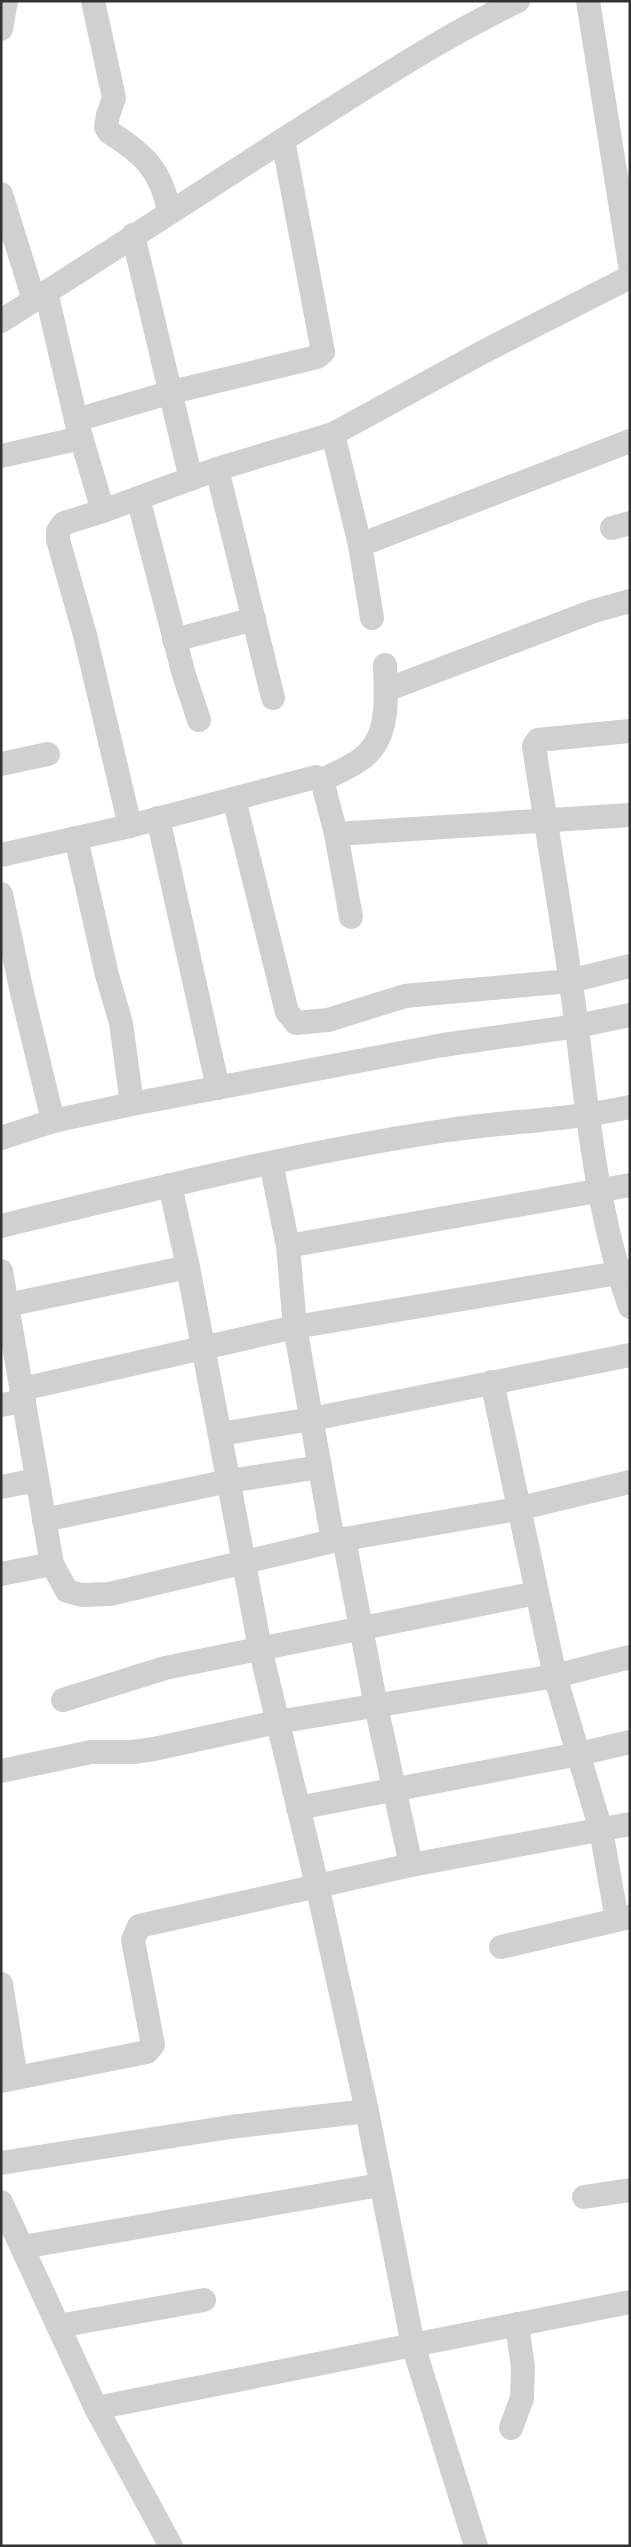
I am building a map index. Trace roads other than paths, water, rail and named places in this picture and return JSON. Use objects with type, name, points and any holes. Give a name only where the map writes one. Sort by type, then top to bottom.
[{"type":"street","points":[[1,29],[6,1]]},
{"type":"street","points":[[93,1],[114,98],[106,127],[109,132],[140,154],[154,170],[165,188],[169,211]]},
{"type":"street","points":[[1,321],[169,211],[283,140],[481,19],[518,1]]},
{"type":"street","points":[[588,1],[630,265]]},
{"type":"street","points":[[1,456],[79,429],[172,392],[316,357],[323,352],[283,140]]},
{"type":"street","points":[[1,194],[40,296],[103,510]]},
{"type":"street","points":[[133,235],[172,392],[191,480]]},
{"type":"street","points":[[130,826],[84,635],[58,540],[58,531],[64,523],[191,480],[217,469],[332,434],[483,352],[630,277]]},
{"type":"street","points":[[332,434],[360,545],[372,618]]},
{"type":"street","points":[[360,545],[630,441]]},
{"type":"street","points":[[217,469],[273,698]]},
{"type":"street","points":[[138,498],[174,640],[199,720]]},
{"type":"street","points":[[386,690],[594,611],[630,601]]},
{"type":"street","points":[[174,640],[254,619]]},
{"type":"street","points":[[322,780],[359,761],[378,742],[383,731],[386,690],[385,666]]},
{"type":"street","points":[[630,731],[538,740],[534,746],[577,1026],[586,1116],[600,1190],[624,1272],[630,1307]]},
{"type":"street","points":[[1,764],[48,754]]},
{"type":"street","points":[[1,855],[130,826],[316,777],[322,780],[336,834],[351,917]]},
{"type":"street","points":[[234,798],[287,1012],[296,1023],[328,1020],[405,996],[570,981],[630,966]]},
{"type":"street","points":[[336,834],[630,815]]},
{"type":"street","points":[[158,818],[218,1088]]},
{"type":"street","points":[[76,838],[107,975],[121,1023],[132,1104]]},
{"type":"street","points":[[1,894],[23,997],[53,1121]]},
{"type":"street","points":[[1,1138],[53,1121],[132,1104],[443,1045],[577,1026],[630,1015]]},
{"type":"street","points":[[1,1226],[170,1185],[271,1163],[450,1130],[586,1116],[630,1107]]},
{"type":"street","points":[[271,1163],[288,1246],[295,1327],[320,1467],[361,1629],[411,1865]]},
{"type":"street","points":[[170,1185],[188,1267],[260,1648],[367,2111],[380,2186],[413,2345],[476,2546]]},
{"type":"street","points":[[288,1246],[630,1185]]},
{"type":"street","points":[[6,1315],[188,1267]]},
{"type":"street","points":[[1,1271],[16,1398],[36,1480],[52,1564],[57,1578],[67,1591],[82,1595],[110,1594],[244,1560],[338,1540],[517,1509],[630,1482]]},
{"type":"street","points":[[16,1398],[295,1327],[624,1272]]},
{"type":"street","points":[[220,1434],[312,1419],[630,1355]]},
{"type":"street","points":[[492,1382],[517,1509],[555,1676],[601,1830],[623,1919],[500,1947]]},
{"type":"street","points":[[44,1520],[229,1481],[320,1467]]},
{"type":"street","points":[[1,1488],[36,1480]]},
{"type":"street","points":[[1,1574],[52,1564]]},
{"type":"street","points":[[63,1700],[164,1668],[536,1593]]},
{"type":"street","points":[[1,1771],[91,1752],[140,1751],[277,1722],[555,1676],[630,1657]]},
{"type":"street","points":[[298,1808],[394,1788],[579,1754],[630,1742]]},
{"type":"street","points":[[1,1984],[8,2079],[147,2052],[153,2045],[133,1940],[139,1926],[411,1865],[630,1824]]},
{"type":"street","points":[[1,2163],[230,2127],[367,2111]]},
{"type":"street","points":[[23,2247],[380,2186]]},
{"type":"street","points":[[584,2197],[630,2190]]},
{"type":"street","points":[[1,2202],[96,2408],[172,2546]]},
{"type":"street","points":[[58,2326],[204,2300]]},
{"type":"street","points":[[96,2408],[630,2302]]},
{"type":"street","points":[[512,2428],[522,2398],[523,2368],[517,2324]]}]
